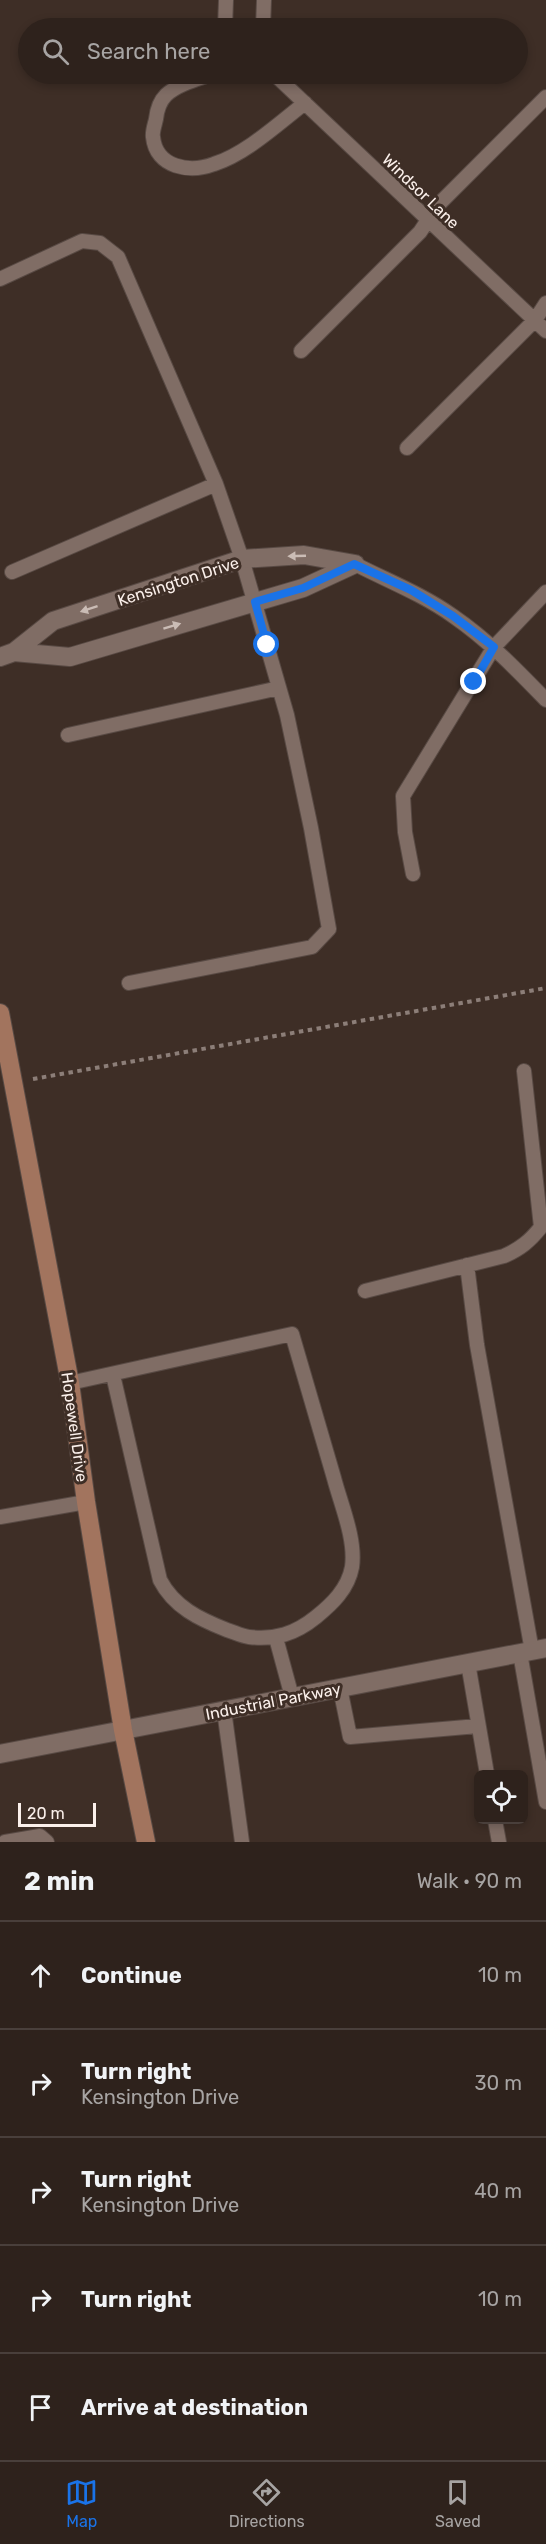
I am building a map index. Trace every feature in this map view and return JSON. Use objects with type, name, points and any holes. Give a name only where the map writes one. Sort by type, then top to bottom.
[{"type":"main road","name":"Hopewell Drive","points":[[0,1013],[70,1383],[86,1502],[123,1730],[146,1842]]},
{"type":"street","name":"Kensington Drive","points":[[7,655],[53,621],[242,559],[304,555],[354,564]]},
{"type":"street","name":"Kensington Drive","points":[[7,655],[70,657],[303,588],[354,564]]},
{"type":"street","name":"Industrial Parkway","points":[[0,1754],[533,1651]]},
{"type":"lane","points":[[225,18],[226,0]]},
{"type":"lane","points":[[263,18],[264,0]]},
{"type":"lane","points":[[187,84],[167,94],[158,104],[153,137],[161,156],[175,166],[190,170],[214,164],[236,154],[305,103]]},
{"type":"lane","name":"Windsor Lane","points":[[285,84],[546,331]]},
{"type":"lane","points":[[301,351],[420,232],[438,205],[546,97]]},
{"type":"lane","points":[[0,279],[82,241],[100,243],[118,257],[216,484],[242,559],[279,688],[311,828],[329,929],[312,947],[129,983]]},
{"type":"lane","points":[[407,448],[535,320],[546,303]]},
{"type":"lane","points":[[12,572],[216,484]]},
{"type":"lane","name":"Kensington Drive","points":[[354,564],[411,590],[453,616],[494,647],[546,700]]},
{"type":"lane","points":[[413,874],[405,832],[403,796],[494,647],[546,592]]},
{"type":"lane","points":[[68,735],[279,688]]},
{"type":"lane","points":[[365,1291],[504,1256],[521,1248],[541,1227],[524,1071]]},
{"type":"lane","points":[[467,1265],[477,1345],[533,1651],[546,1802]]},
{"type":"lane","points":[[70,1383],[292,1334],[346,1522],[353,1555],[352,1569],[343,1590],[334,1602],[300,1630],[276,1638],[246,1636],[203,1621],[180,1606],[167,1593],[160,1580],[113,1375]]},
{"type":"lane","points":[[0,1517],[86,1502]]},
{"type":"lane","points":[[276,1638],[292,1697]]},
{"type":"lane","points":[[468,1663],[486,1770]]},
{"type":"lane","points":[[340,1688],[350,1737],[478,1726]]},
{"type":"lane","points":[[224,1710],[242,1842]]},
{"type":"lane","points":[[496,1824],[499,1842]]},
{"type":"lane","points":[[5,1842],[40,1836],[47,1842]]},
{"type":"path","points":[[12,1083],[546,988]]},
{"type":"route","points":[[267,645],[255,602],[303,588],[354,564],[411,590],[453,616],[494,647],[474,682]]}]
